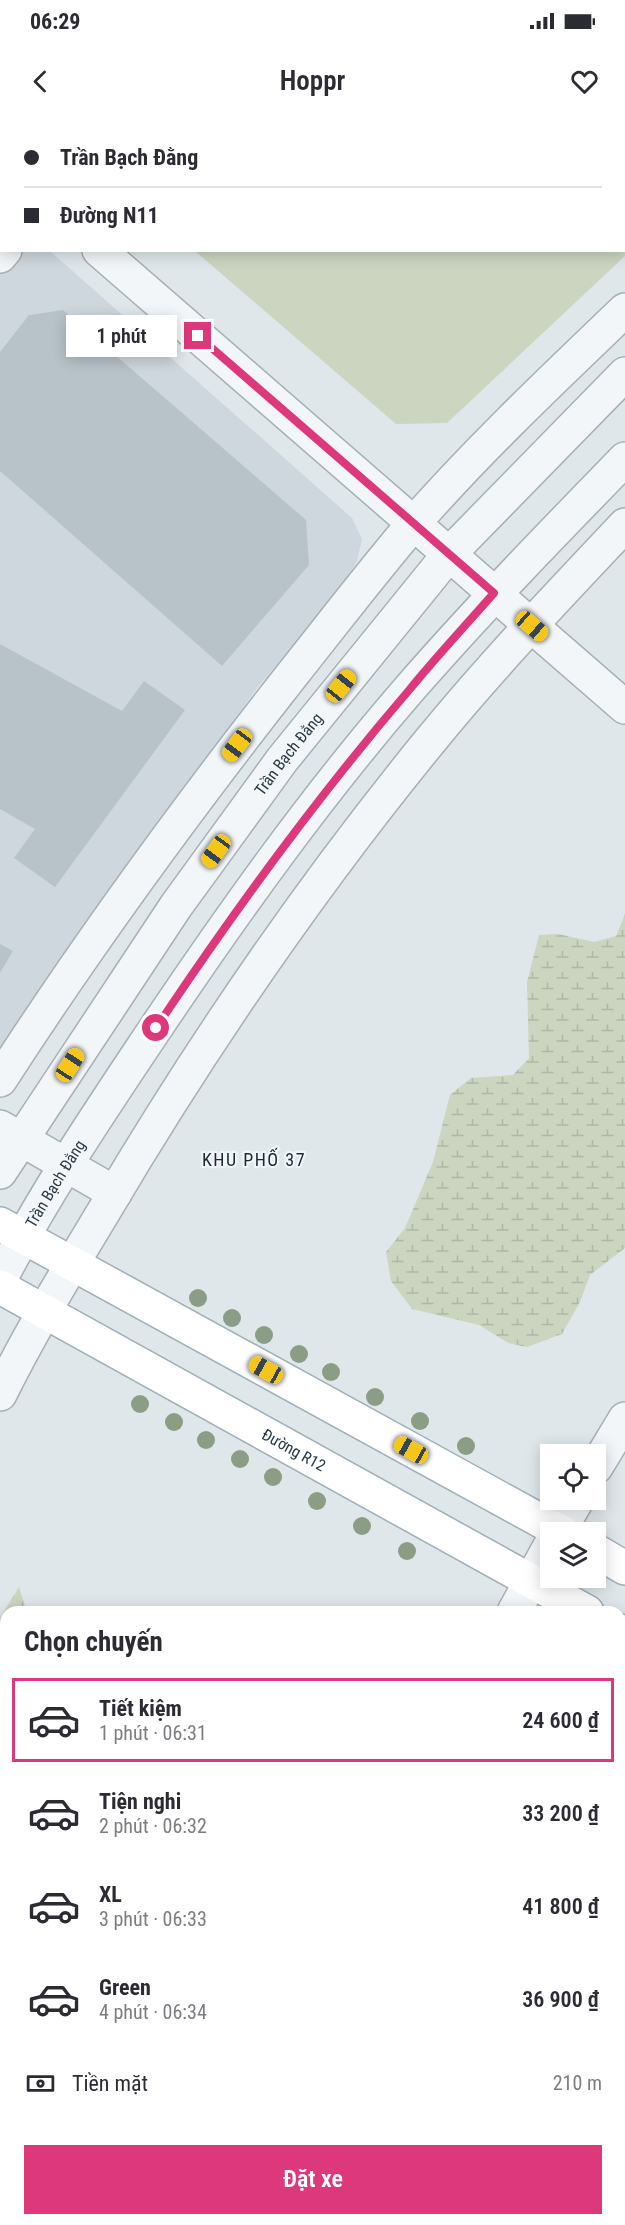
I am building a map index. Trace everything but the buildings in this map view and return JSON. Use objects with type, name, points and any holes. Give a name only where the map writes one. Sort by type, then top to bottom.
[{"type":"main road","points":[[12,1230],[540,1526]]},
{"type":"main road","name":"Đường R12","points":[[0,1287],[576,1606]]},
{"type":"main road","points":[[606,1557],[625,1568]]},
{"type":"street","points":[[101,252],[625,707]]},
{"type":"street","points":[[0,1080],[92,943],[183,817],[251,727],[414,523],[523,407],[625,310]]},
{"type":"street","name":"Trần Bạch Đằng","points":[[0,1172],[10,1133],[269,778],[371,648],[450,553],[625,374]]},
{"type":"street","name":"Trần Bạch Đằng","points":[[0,1280],[12,1230],[59,1177],[224,928],[315,806],[410,688],[494,593],[625,459]]},
{"type":"street","points":[[0,1394],[71,1263],[107,1204],[200,1056],[313,895],[430,741],[625,525]]},
{"type":"street","points":[[10,1133],[59,1177],[107,1204]]},
{"type":"street","points":[[606,1450],[625,1419]]},
{"type":"street","points":[[517,1606],[540,1566]]},
{"type":"shaded area","points":[[0,252],[51,252],[352,518],[362,539],[357,561],[345,582],[254,692],[0,1054]]},
{"type":"green space","points":[[196,252],[625,252],[625,256],[447,423],[396,424]]},
{"type":"green space","points":[[625,914],[625,1248],[590,1275],[580,1302],[562,1334],[527,1347],[508,1343],[479,1325],[412,1309],[391,1281],[386,1252],[405,1228],[433,1162],[450,1095],[471,1078],[513,1075],[529,1058],[527,982],[539,935],[558,934],[594,942],[616,936]]},
{"type":"green space","points":[[19,1587],[25,1606],[7,1606]]},
{"type":"district","name":"KHU PHỐ 37","points":[[254,1159]]},
{"type":"route","points":[[156,1028],[224,928],[322,797],[410,688],[494,593],[198,336]]}]
